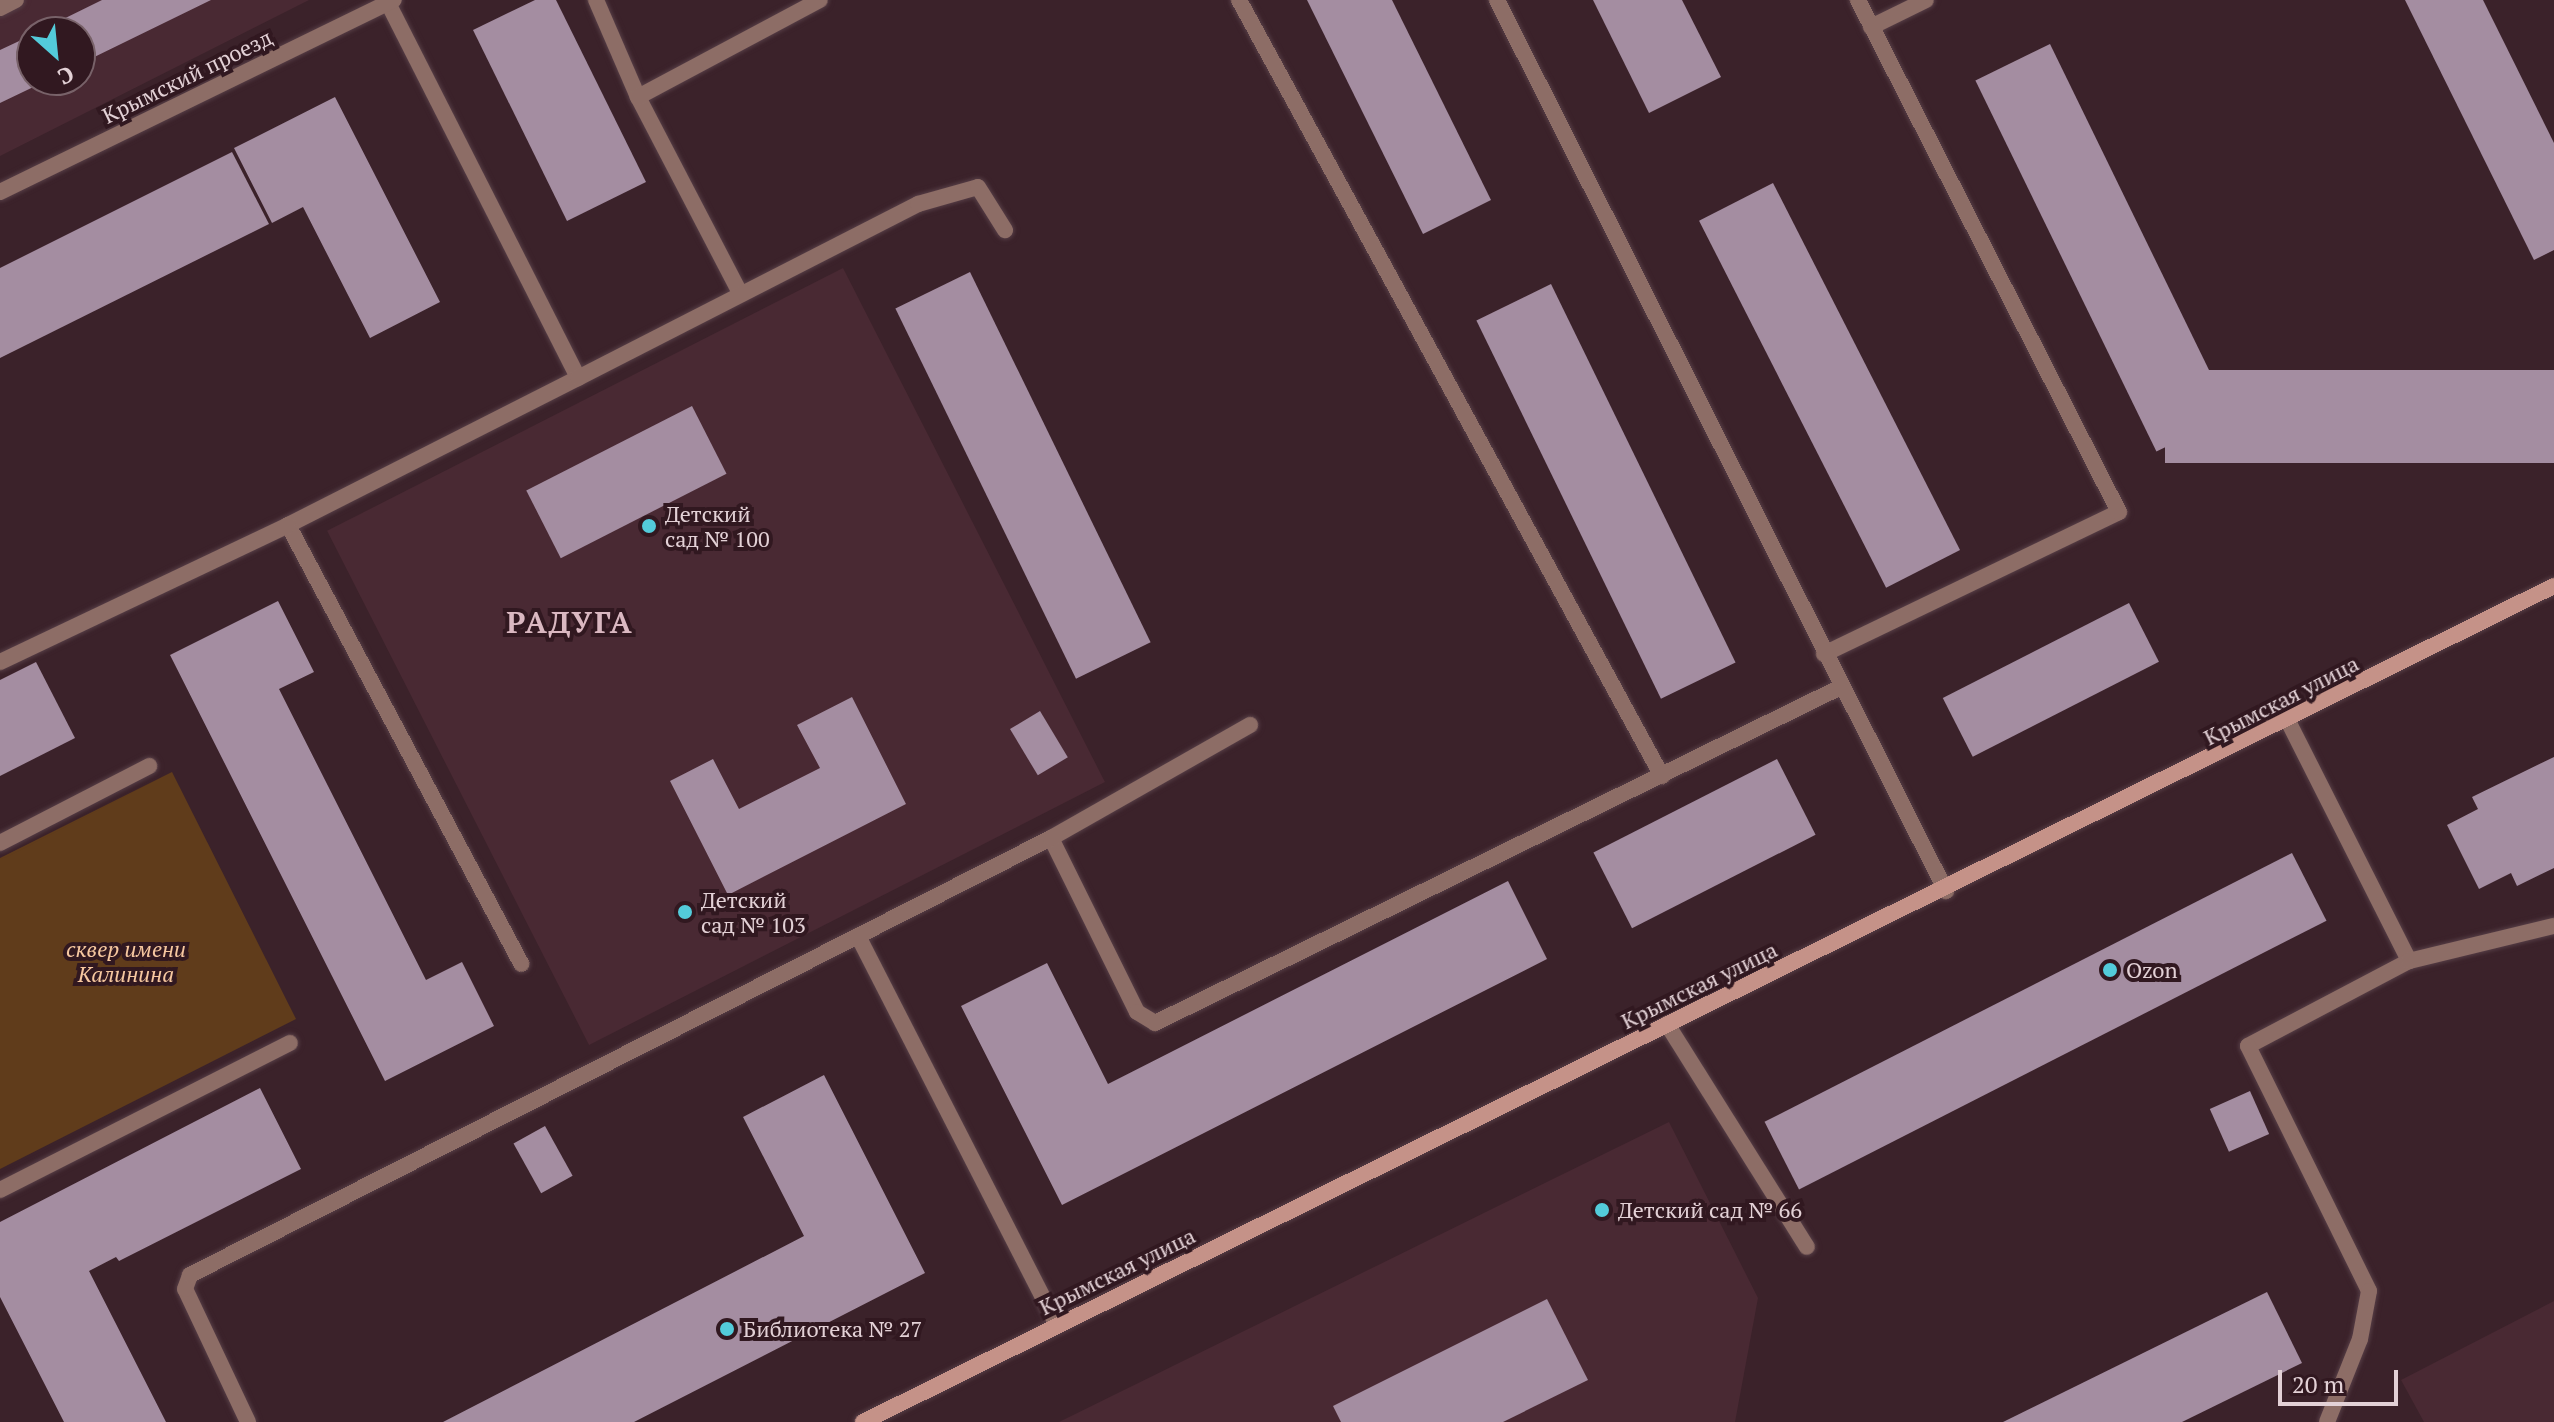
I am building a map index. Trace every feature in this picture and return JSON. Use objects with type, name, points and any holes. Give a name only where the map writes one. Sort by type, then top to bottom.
[{"type":"main road","name":"Крымская улица","points":[[863,1422],[1667,1024],[1946,891],[2554,586]]},
{"type":"street","points":[[0,8],[16,0]]},
{"type":"street","points":[[596,0],[638,97],[740,293]]},
{"type":"street","points":[[638,97],[820,0]]},
{"type":"street","points":[[1239,0],[1662,776]]},
{"type":"street","points":[[1497,0],[1946,891]]},
{"type":"street","points":[[1824,654],[2119,512],[1858,0]]},
{"type":"street","points":[[1871,27],[1926,0]]},
{"type":"street","points":[[391,1],[578,378]]},
{"type":"street","name":"Крымский проезд","points":[[0,192],[391,1]]},
{"type":"street","points":[[0,662],[288,525],[918,204],[978,187],[1005,230]]},
{"type":"street","points":[[288,525],[521,964]]},
{"type":"street","points":[[1051,838],[1137,1012],[1155,1023],[1841,687]]},
{"type":"street","points":[[2288,721],[2409,961]]},
{"type":"street","points":[[248,1422],[185,1289],[190,1275],[1051,838],[1250,725]]},
{"type":"street","points":[[0,843],[149,766]]},
{"type":"street","points":[[2327,1422],[2360,1339],[2369,1291],[2248,1046],[2409,961],[2554,926]]},
{"type":"street","points":[[858,936],[1057,1325]]},
{"type":"street","points":[[1667,1024],[1807,1247]]},
{"type":"street","points":[[0,1190],[290,1043]]},
{"type":"shaded area","points":[[0,0],[309,0],[0,156]]},
{"type":"shaded area","points":[[843,268],[1105,782],[589,1045],[327,531]]},
{"type":"shaded area","name":"Детский сад № 66","points":[[1669,1122],[1758,1298],[1735,1422],[1059,1422]]},
{"type":"shaded area","points":[[2554,1301],[2554,1422],[2424,1422],[2401,1380]]},
{"type":"green space","name":"сквер имени Калинина","points":[[172,772],[296,1019],[0,1169],[0,858]]},
{"type":"building","points":[[102,0],[211,0],[96,56],[96,16],[70,16]]},
{"type":"building","points":[[535,0],[556,0],[646,182],[567,221],[473,30]]},
{"type":"building","points":[[1307,0],[1392,0],[1491,200],[1423,234]]},
{"type":"building","points":[[1593,0],[1682,0],[1721,77],[1649,113]]},
{"type":"building","points":[[2405,0],[2483,0],[2554,143],[2554,250],[2534,260]]},
{"type":"building","points":[[16,42],[16,95],[0,103],[0,50]]},
{"type":"building","points":[[2050,44],[2231,415],[2156,452],[1975,80]]},
{"type":"building","points":[[335,97],[440,302],[370,338],[303,207],[272,223],[234,148]]},
{"type":"building","points":[[232,152],[269,224],[0,358],[0,268]]},
{"type":"building","points":[[1773,183],[1960,550],[1886,588],[1699,221]]},
{"type":"building","points":[[970,272],[1151,642],[1076,679],[895,308]]},
{"type":"building","points":[[1551,284],[1736,662],[1661,699],[1476,320]]},
{"type":"building","points":[[2165,370],[2554,370],[2554,463],[2165,463]]},
{"type":"building","points":[[692,406],[727,474],[561,558],[526,490]]},
{"type":"building","points":[[278,601],[314,672],[279,689],[426,980],[462,962],[494,1026],[385,1081],[170,655]]},
{"type":"building","points":[[2129,603],[2159,662],[1973,757],[1943,698]]},
{"type":"building","points":[[36,662],[75,738],[0,776],[0,680]]},
{"type":"building","points":[[852,697],[906,804],[728,895],[670,781],[713,759],[739,809],[820,768],[797,725]]},
{"type":"building","points":[[1040,711],[1068,757],[1038,775],[1010,729]]},
{"type":"building","points":[[2554,757],[2554,868],[2517,886],[2511,873],[2479,889],[2447,825],[2478,809],[2472,797]]},
{"type":"building","points":[[1777,759],[1816,835],[1632,928],[1593,853]]},
{"type":"building","points":[[2292,853],[2327,921],[1799,1189],[1765,1122]]},
{"type":"building","points":[[1508,881],[1547,959],[1062,1205],[961,1006],[1047,963],[1108,1084]]},
{"type":"building","points":[[824,1075],[925,1273],[634,1422],[443,1422],[804,1236],[743,1117]]},
{"type":"building","points":[[260,1088],[301,1169],[119,1261],[116,1257],[89,1271],[166,1422],[64,1422],[0,1297],[0,1222]]},
{"type":"building","points":[[2250,1091],[2269,1134],[2229,1152],[2210,1109]]},
{"type":"building","points":[[545,1126],[573,1176],[541,1193],[514,1143]]},
{"type":"building","points":[[2267,1292],[2302,1363],[2182,1422],[2003,1422]]},
{"type":"building","points":[[1547,1299],[1588,1380],[1503,1422],[1341,1422],[1333,1406]]},
{"type":"place","name":"Детский сад № 100","points":[[649,526]]},
{"type":"place","name":"Детский сад № 103","points":[[685,912]]},
{"type":"place","name":"Ozon","points":[[2110,970]]},
{"type":"place","name":"Детский сад № 66","points":[[1602,1210]]},
{"type":"place","name":"Библиотека № 27","points":[[727,1329]]},
{"type":"district","name":"РАДУГА","points":[[570,622]]}]
